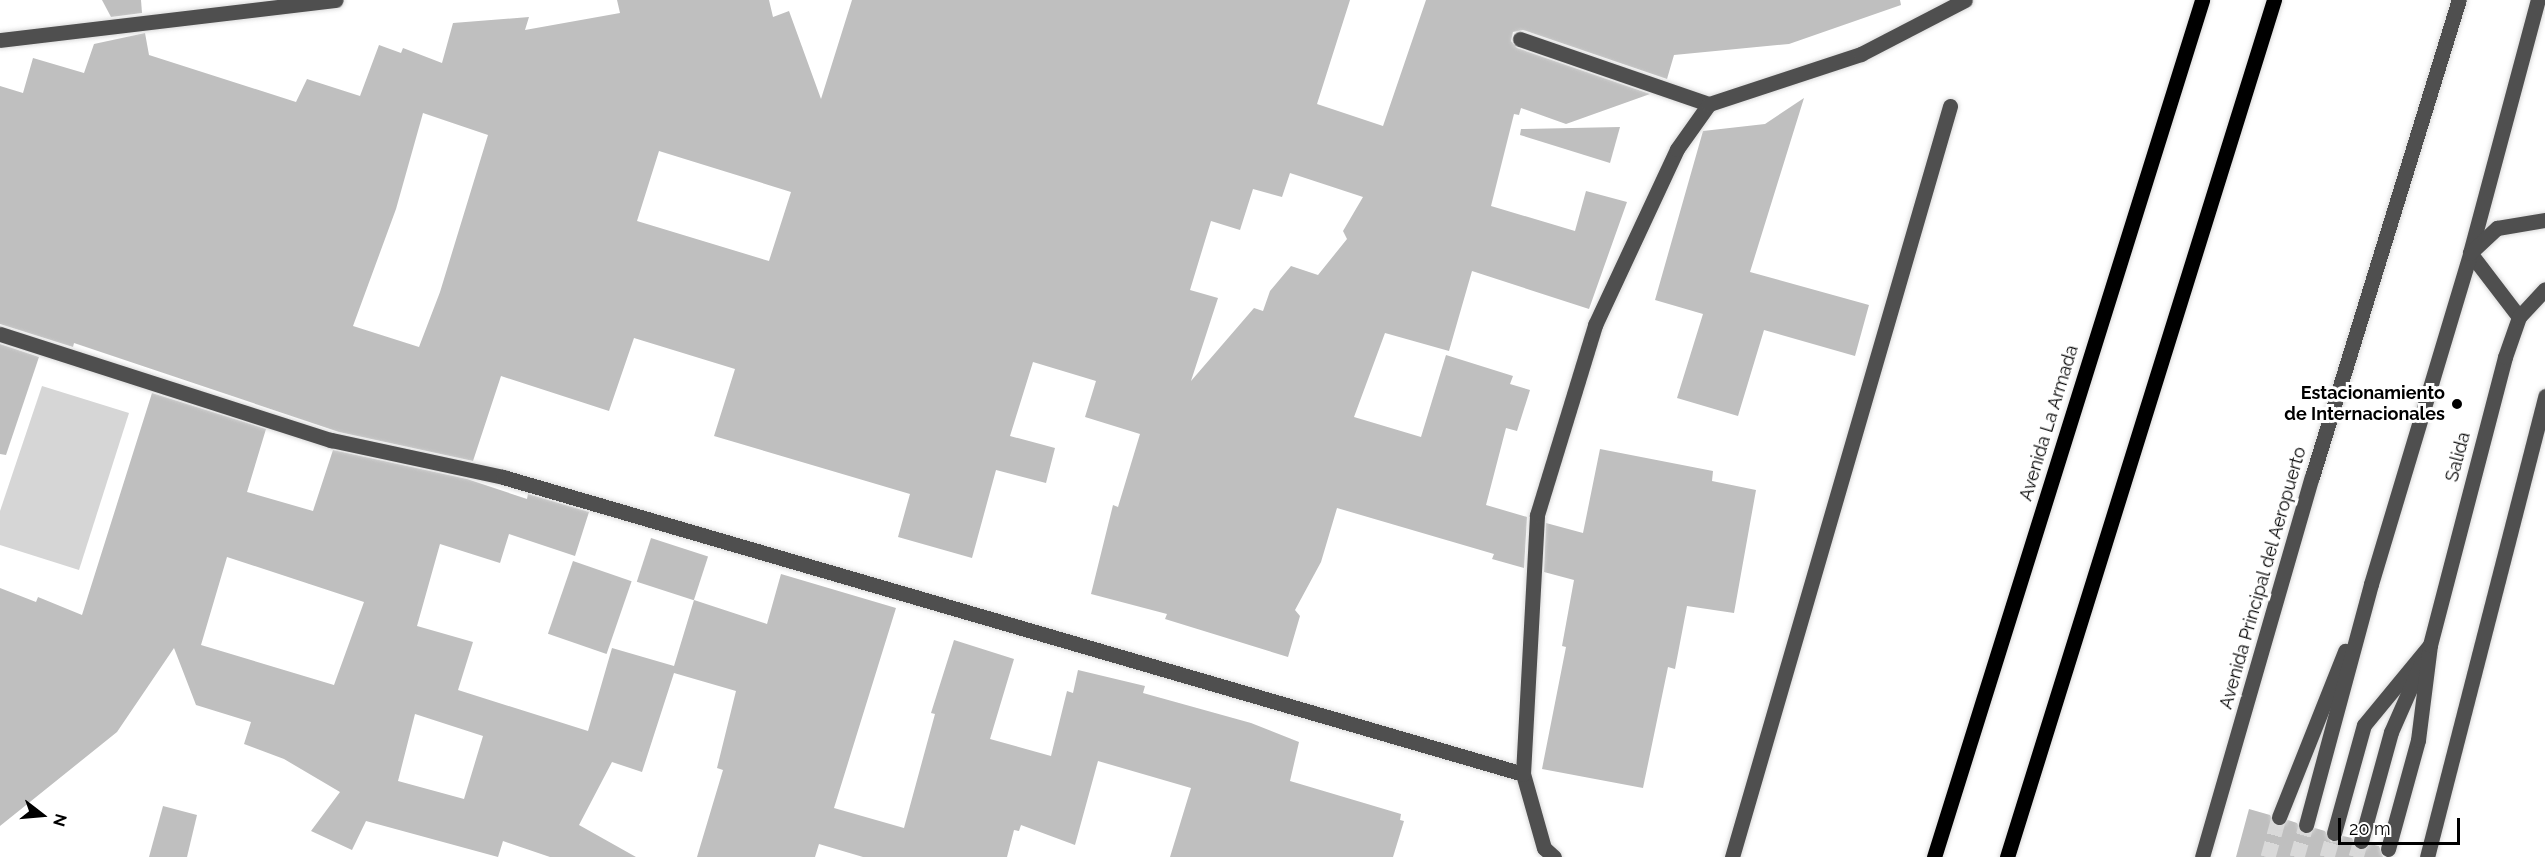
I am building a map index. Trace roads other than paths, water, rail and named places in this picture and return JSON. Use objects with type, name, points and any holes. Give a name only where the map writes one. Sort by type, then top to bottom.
[{"type":"main road","name":"Avenida La Armada","points":[[1934,857],[2202,0]]},
{"type":"main road","points":[[2007,857],[2274,0]]},
{"type":"street","points":[[0,40],[336,0]]},
{"type":"street","points":[[1554,857],[1544,848],[1523,774],[1537,515],[1595,325],[1677,149],[1709,105],[1861,54],[1965,0]]},
{"type":"street","name":"Avenida Principal del Aeropuerto","points":[[2202,857],[2309,489],[2459,0]]},
{"type":"street","points":[[2306,825],[2372,584],[2470,253],[2538,0]]},
{"type":"street","points":[[1520,39],[1709,105]]},
{"type":"street","points":[[1732,857],[1950,106]]},
{"type":"street","points":[[2470,253],[2497,228],[2545,220]]},
{"type":"street","points":[[2470,253],[2519,317]]},
{"type":"street","name":"Salida","points":[[2430,645],[2505,357],[2519,317],[2545,289]]},
{"type":"street","points":[[0,334],[331,440],[503,477],[1523,774]]},
{"type":"street","points":[[2427,857],[2545,396]]},
{"type":"street","points":[[2278,817],[2372,584]]},
{"type":"street","points":[[2334,833],[2364,725],[2430,645]]},
{"type":"street","points":[[2361,841],[2391,732],[2430,645]]},
{"type":"street","points":[[2388,849],[2418,740],[2430,645]]},
{"type":"tunnel","points":[[2268,857],[2279,817]]},
{"type":"tunnel","points":[[2297,857],[2306,825]]},
{"type":"tunnel","points":[[2327,857],[2334,833]]},
{"type":"tunnel","points":[[2356,857],[2361,841]]},
{"type":"place","name":"Estacionamiento de Internacionales","points":[[2457,404]]}]
